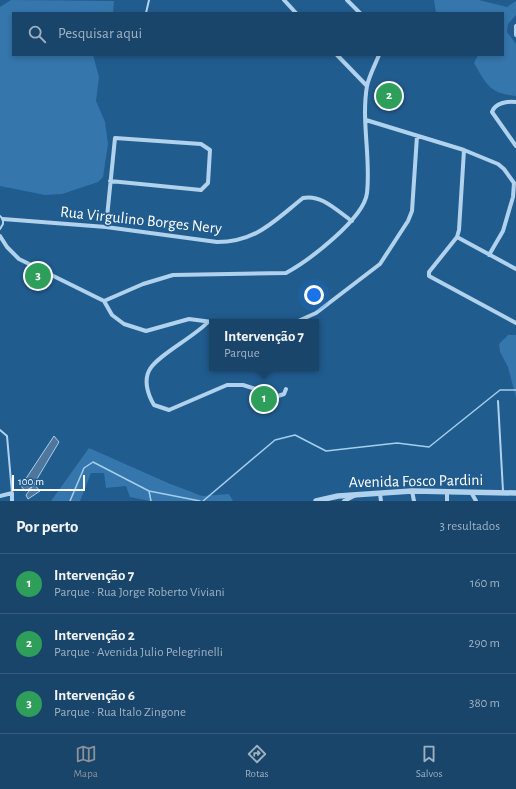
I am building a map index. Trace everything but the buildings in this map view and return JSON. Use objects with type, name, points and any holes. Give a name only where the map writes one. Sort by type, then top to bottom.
[{"type":"street","points":[[284,0],[295,12]]},
{"type":"street","points":[[347,0],[359,12]]},
{"type":"street","points":[[516,26],[516,34]]},
{"type":"street","points":[[338,56],[367,86]]},
{"type":"street","points":[[104,300],[143,284],[173,275],[286,273],[298,266],[338,234],[352,221],[367,194],[367,86],[379,56]]},
{"type":"street","points":[[516,102],[498,104],[492,112],[516,146]]},
{"type":"street","points":[[366,120],[464,150],[498,164],[511,177],[514,183],[513,197],[503,231],[489,255]]},
{"type":"street","points":[[303,319],[316,313],[380,264],[408,221],[412,210],[417,136]]},
{"type":"street","points":[[106,228],[110,181],[115,138],[201,144],[210,150],[208,183],[201,190],[110,181]]},
{"type":"street","points":[[464,150],[459,230],[457,237],[429,272],[429,276],[516,323]]},
{"type":"street","name":"Rua Virgulino Borges Nery","points":[[1,218],[106,228],[217,242],[232,242],[253,236],[303,198],[312,196],[320,198],[352,221]]},
{"type":"street","points":[[0,236],[7,247],[19,259],[104,300],[112,315],[124,324],[146,331],[162,328],[189,319],[209,322]]},
{"type":"street","points":[[457,237],[516,270]]},
{"type":"street","points":[[209,323],[162,357],[150,369],[147,382],[149,396],[154,405],[169,410],[227,385],[243,385],[278,396],[284,394],[286,389]]},
{"type":"street","points":[[412,491],[414,501]]},
{"type":"street","name":"Avenida Fosco Pardini","points":[[316,501],[338,496],[412,491],[516,493]]},
{"type":"street","points":[[446,492],[447,501]]},
{"type":"street","points":[[470,492],[476,501]]},
{"type":"street","points":[[0,496],[12,493],[12,501]]},
{"type":"street","points":[[380,494],[381,501]]},
{"type":"street","points":[[344,501],[356,495]]},
{"type":"lane","points":[[146,12],[149,0]]},
{"type":"lane","name":"Rua Virgulino Borges Nery","points":[[0,229],[3,224],[1,218]]},
{"type":"lane","points":[[498,401],[503,493]]},
{"type":"lane","points":[[0,430],[7,436],[12,493]]},
{"type":"shaded area","points":[[11,0],[114,1],[113,12],[12,12],[12,56],[93,56],[99,77],[96,101],[105,122],[108,144],[103,177],[98,182],[62,194],[45,195],[0,186],[0,7]]},
{"type":"shaded area","points":[[434,0],[479,0],[507,7],[516,1],[516,15],[508,24],[507,32],[516,44],[516,96],[500,93],[490,87],[474,63],[478,56],[504,56],[504,12],[436,12]]},
{"type":"shaded area","points":[[508,335],[516,335],[516,398],[508,367],[500,352],[499,344]]},
{"type":"shaded area","points":[[54,436],[59,442],[34,484],[40,491],[28,499],[26,495],[32,487],[25,491],[21,486]]},
{"type":"shaded area","points":[[89,448],[168,483],[202,496],[229,494],[233,501],[149,501],[130,497],[126,486],[106,488],[104,473],[91,473],[80,501],[51,501]]},
{"type":"waterway","points":[[203,501],[275,440],[295,435],[326,451],[397,443],[429,447],[500,390],[516,390]]},
{"type":"waterway","points":[[70,501],[84,468],[93,462],[149,491],[200,501]]},
{"type":"waterway","points":[[149,491],[151,501]]},
{"type":"place","name":"Intervenção 2","points":[[389,96]]},
{"type":"place","name":"Intervenção 6","points":[[38,276]]},
{"type":"place","name":"Intervenção 7","points":[[264,399]]}]
